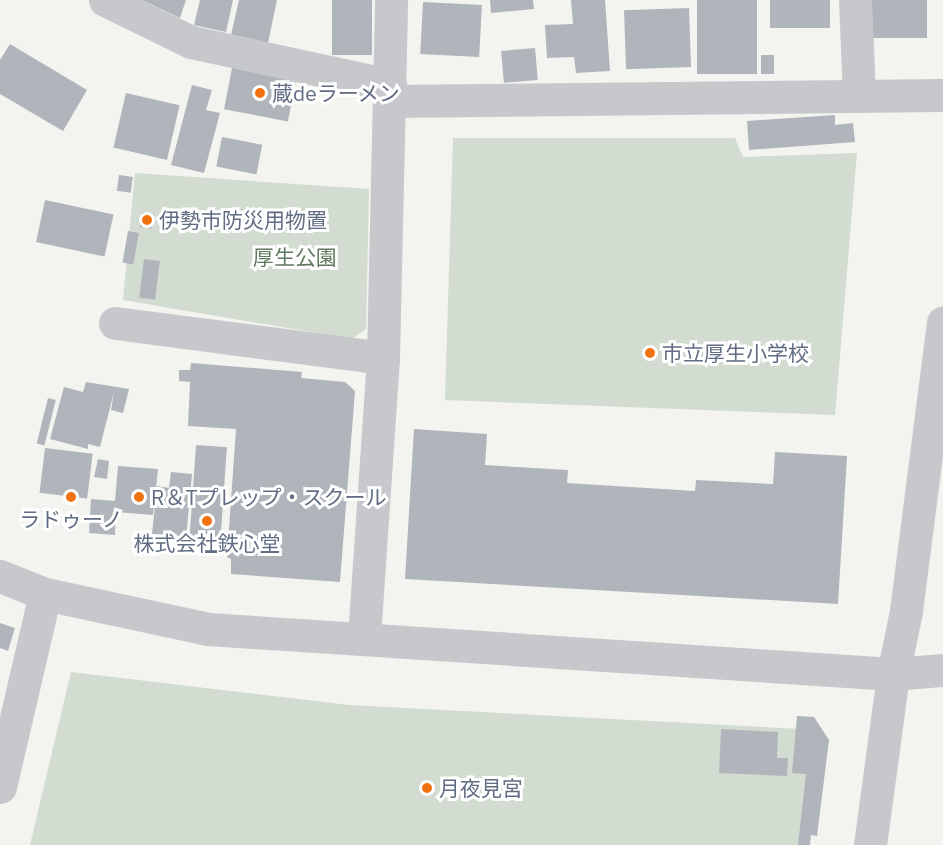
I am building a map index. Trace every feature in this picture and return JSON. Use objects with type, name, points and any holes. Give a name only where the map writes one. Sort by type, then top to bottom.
[{"type":"street","points":[[105,0],[192,42],[389,93],[943,95]]},
{"type":"street","points":[[364,637],[383,358],[391,0]]},
{"type":"street","points":[[855,0],[859,95]]},
{"type":"street","points":[[870,845],[893,674],[906,611],[943,322]]},
{"type":"street","points":[[115,323],[383,358]]},
{"type":"street","points":[[0,576],[45,594],[208,629],[364,637],[624,659],[893,674],[943,670]]},
{"type":"street","points":[[0,787],[45,594]]},
{"type":"green space","points":[[453,138],[735,138],[743,157],[857,153],[835,415],[445,400]]},
{"type":"green space","name":"厚生公園","points":[[135,173],[369,189],[366,329],[352,339],[123,300]]},
{"type":"green space","name":"月夜見宮","points":[[71,672],[349,705],[818,730],[802,845],[30,845]]},
{"type":"building","points":[[142,0],[186,0],[180,18]]},
{"type":"building","points":[[200,0],[233,0],[226,32],[194,25]]},
{"type":"building","points":[[239,0],[277,0],[268,43],[231,35]]},
{"type":"building","points":[[332,0],[372,0],[372,55],[332,55]]},
{"type":"building","points":[[490,0],[533,0],[534,9],[491,13]]},
{"type":"building","points":[[571,0],[605,0],[610,71],[576,73],[574,57],[547,58],[545,25],[573,24]]},
{"type":"building","points":[[697,0],[757,0],[757,74],[697,74]]},
{"type":"building","points":[[770,0],[830,0],[830,28],[770,28]]},
{"type":"building","points":[[869,0],[927,0],[927,38],[869,38]]},
{"type":"building","points":[[423,2],[482,5],[479,57],[420,54]]},
{"type":"building","points":[[689,8],[691,67],[626,69],[624,10]]},
{"type":"building","points":[[10,44],[87,90],[63,131],[0,94],[0,60]]},
{"type":"building","points":[[535,48],[538,80],[504,83],[501,51]]},
{"type":"building","points":[[761,55],[774,55],[774,74],[761,74]]},
{"type":"building","name":"蔵deラーメン","points":[[233,63],[297,75],[288,122],[224,109]]},
{"type":"building","points":[[192,85],[212,90],[206,110],[220,113],[204,173],[171,165]]},
{"type":"building","points":[[126,93],[180,105],[167,160],[113,148]]},
{"type":"building","points":[[835,115],[835,125],[853,123],[855,142],[749,150],[747,121]]},
{"type":"building","points":[[222,137],[262,145],[257,174],[216,166]]},
{"type":"building","points":[[119,175],[133,177],[131,193],[117,191]]},
{"type":"building","points":[[45,200],[113,215],[105,257],[36,242]]},
{"type":"building","name":"伊勢市防災用物置","points":[[142,212],[154,214],[152,229],[140,227]]},
{"type":"building","points":[[128,231],[139,233],[133,264],[122,263]]},
{"type":"building","points":[[144,259],[160,261],[155,300],[139,298]]},
{"type":"building","points":[[191,363],[302,372],[301,378],[345,382],[355,391],[340,582],[231,574],[231,559],[227,557],[236,429],[188,426],[190,382],[179,381],[179,370],[190,370]]},
{"type":"building","points":[[86,382],[129,389],[123,413],[111,410],[114,392],[100,447],[88,444],[88,449],[50,439],[64,387],[83,392]]},
{"type":"building","points":[[48,398],[56,400],[44,446],[37,444]]},
{"type":"building","points":[[414,429],[487,434],[485,465],[568,470],[567,483],[695,491],[696,480],[773,484],[775,452],[847,456],[838,604],[405,579]]},
{"type":"building","points":[[196,445],[227,447],[220,542],[189,540]]},
{"type":"building","points":[[45,448],[93,454],[87,499],[40,493]]},
{"type":"building","points":[[98,459],[109,461],[107,479],[94,477]]},
{"type":"building","points":[[118,466],[158,469],[153,515],[116,512],[115,535],[89,533],[91,499],[115,501]]},
{"type":"building","points":[[171,472],[192,474],[186,538],[152,534],[157,486],[169,488]]},
{"type":"building","points":[[0,623],[15,628],[8,651],[0,648]]},
{"type":"building","points":[[797,716],[814,717],[829,740],[817,836],[811,835],[810,845],[798,845],[806,774],[792,773]]},
{"type":"building","points":[[721,729],[778,732],[777,758],[788,758],[787,776],[719,773]]},
{"type":"place","name":"蔵deラーメン","points":[[260,93]]},
{"type":"place","name":"伊勢市防災用物置","points":[[147,220]]},
{"type":"place","name":"市立厚生小学校","points":[[650,353]]},
{"type":"place","name":"ラドゥーノ","points":[[71,497]]},
{"type":"place","name":"R＆Tプレップ・スクール","points":[[139,497]]},
{"type":"place","name":"株式会社鉄心堂","points":[[207,521]]},
{"type":"place","name":"月夜見宮","points":[[427,788]]}]
